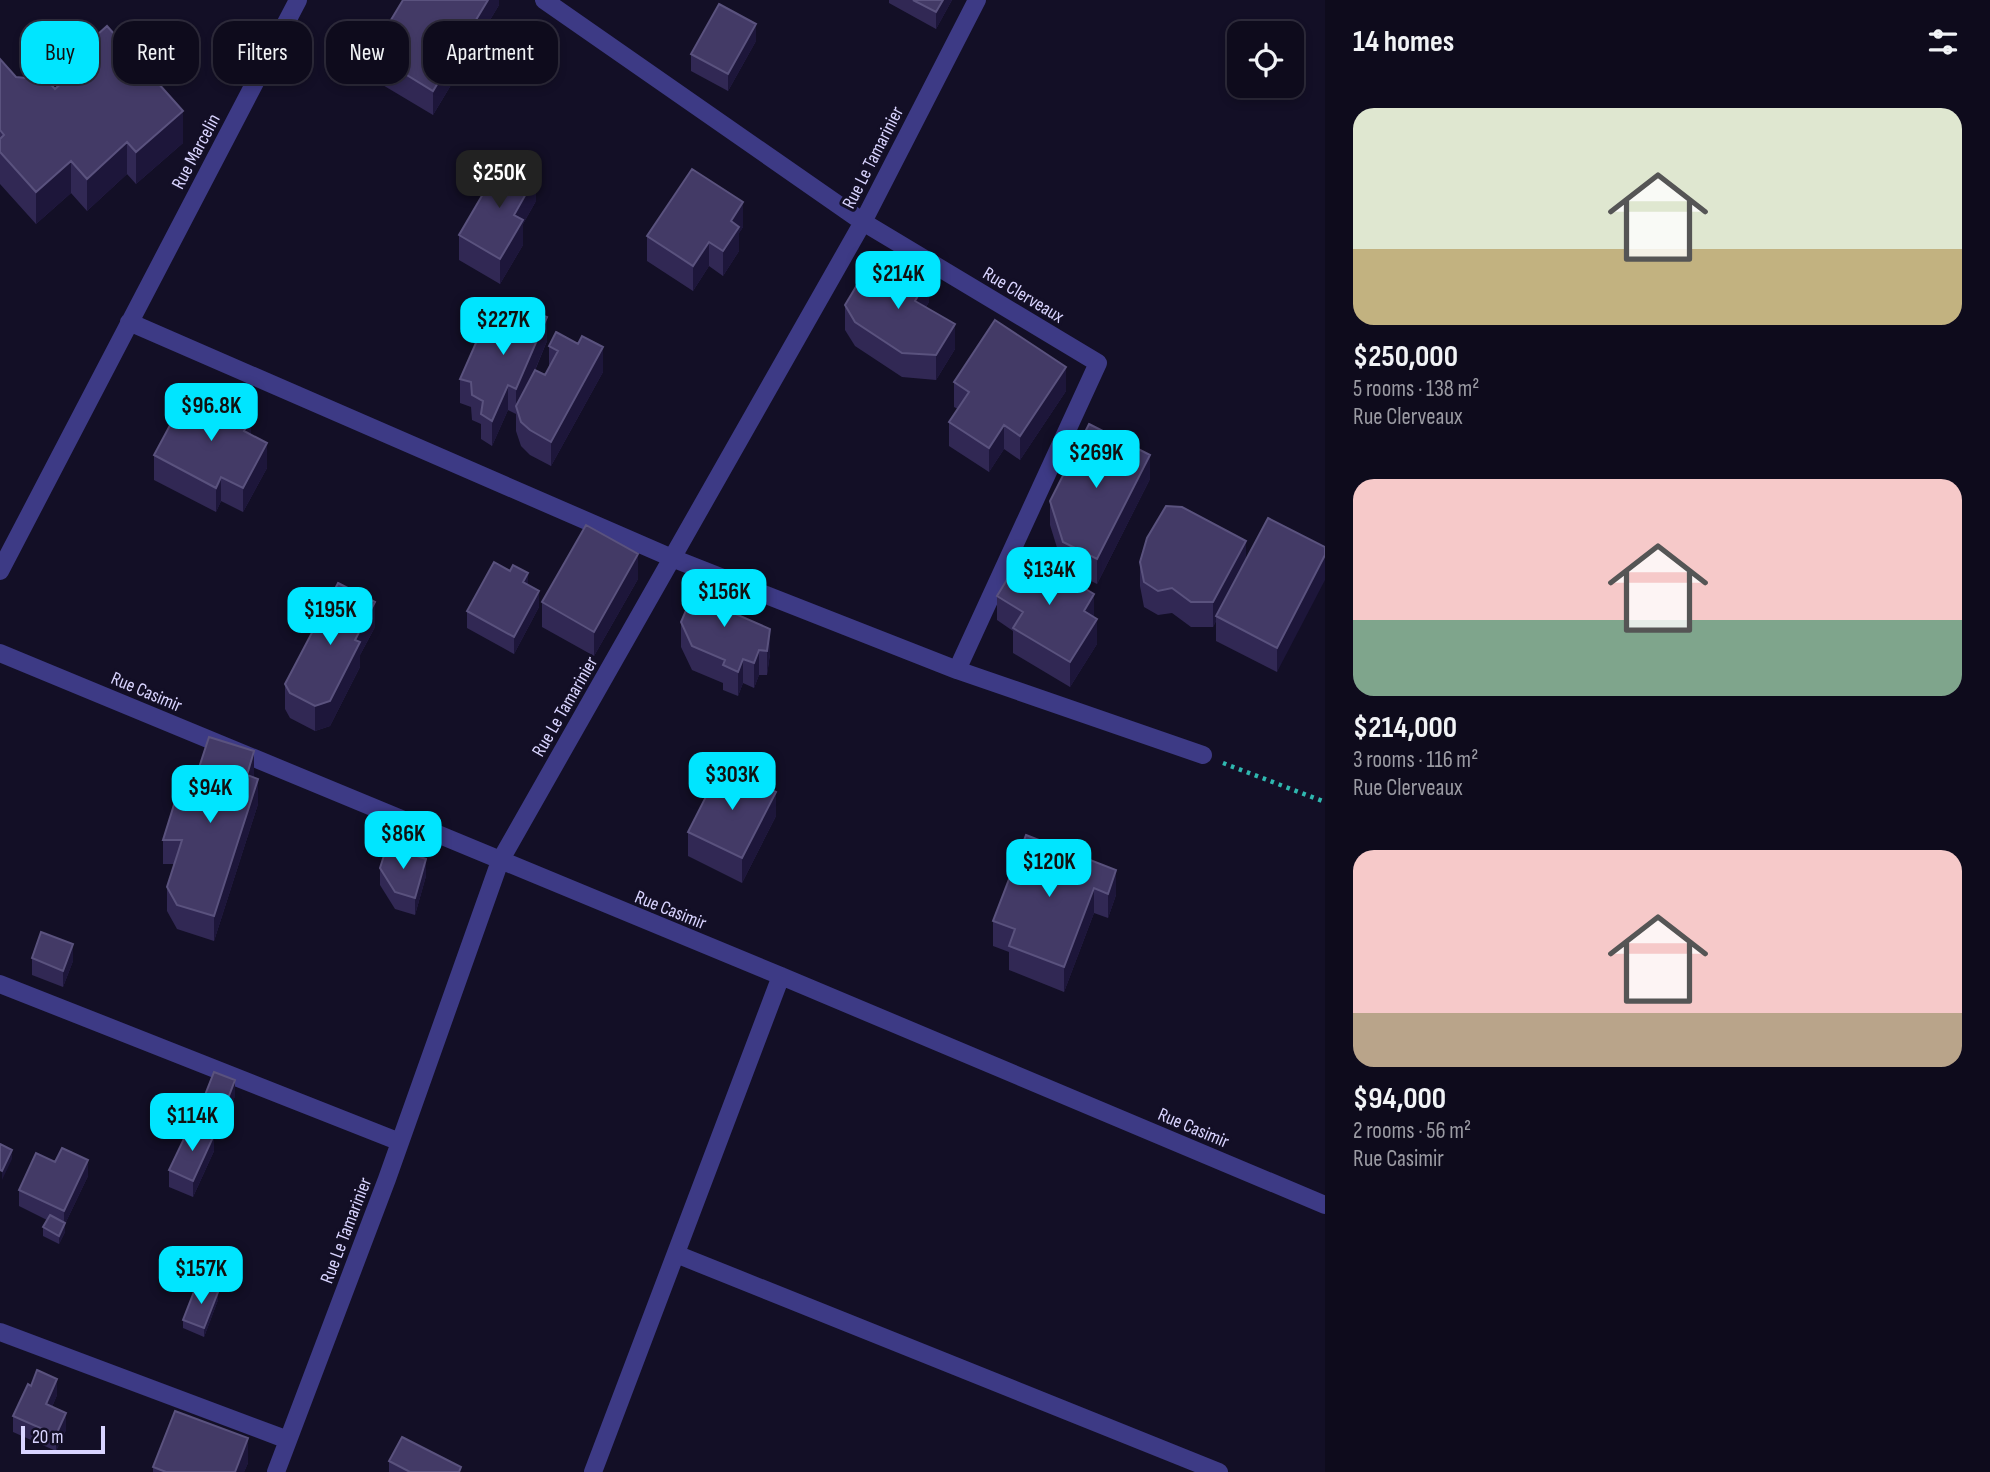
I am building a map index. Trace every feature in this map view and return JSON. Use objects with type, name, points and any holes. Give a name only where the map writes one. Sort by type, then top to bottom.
[{"type":"street","name":"Rue Marcelin","points":[[0,571],[298,0]]},
{"type":"street","name":"Rue Clerveaux","points":[[544,0],[863,222],[1098,363],[957,670]]},
{"type":"street","name":"Rue Le Tamarinier","points":[[276,1472],[400,1142],[500,861],[863,222],[977,0]]},
{"type":"street","points":[[129,322],[672,558],[957,670],[1203,755]]},
{"type":"street","name":"Rue Casimir","points":[[0,653],[781,976],[1325,1205]]},
{"type":"street","points":[[593,1472],[781,976]]},
{"type":"street","points":[[0,984],[400,1142]]},
{"type":"street","points":[[676,1254],[1219,1472]]},
{"type":"street","points":[[0,1332],[288,1440]]},
{"type":"path","points":[[1203,755],[1325,802]]},
{"type":"building","points":[[403,0],[488,0],[475,21],[423,21],[423,84],[437,84],[433,91],[409,76],[409,21],[390,21]]},
{"type":"building","points":[[913,0],[943,0],[936,12]]},
{"type":"building","points":[[719,4],[756,24],[728,74],[691,54]]},
{"type":"building","points":[[107,26],[113,33],[113,84],[159,84],[183,111],[136,152],[127,142],[87,179],[71,161],[36,192],[0,152],[0,139],[4,135],[0,130],[0,59],[16,77],[21,77],[21,84],[51,84],[55,89],[61,84],[99,84],[99,33]]},
{"type":"building","points":[[504,158],[536,176],[514,215],[523,220],[500,259],[459,235]]},
{"type":"building","points":[[692,169],[743,202],[731,221],[739,227],[723,251],[709,242],[693,266],[647,236]]},
{"type":"building","points":[[872,260],[906,280],[913,268],[929,277],[915,301],[955,324],[936,355],[902,353],[855,322],[845,305]]},
{"type":"building","points":[[507,302],[547,317],[516,389],[508,385],[492,421],[481,414],[483,401],[472,395],[471,382],[460,379],[479,336],[491,340]]},
{"type":"building","points":[[995,320],[1066,367],[1020,436],[1004,425],[989,448],[949,422],[969,392],[954,382]]},
{"type":"building","points":[[556,332],[578,344],[582,336],[603,347],[551,442],[521,422],[516,406],[535,370],[545,375],[558,351],[549,346]]},
{"type":"building","points":[[203,394],[251,419],[244,431],[267,443],[243,488],[221,477],[216,488],[154,455],[183,401],[196,408]]},
{"type":"building","points":[[1089,424],[1150,455],[1097,559],[1063,542],[1050,501]]},
{"type":"building","points":[[1166,506],[1182,507],[1246,541],[1213,602],[1191,602],[1172,588],[1158,591],[1144,582],[1140,562],[1147,538]]},
{"type":"building","points":[[1268,518],[1325,547],[1325,555],[1277,648],[1216,616]]},
{"type":"building","points":[[586,525],[638,554],[594,632],[542,602]]},
{"type":"building","points":[[1024,552],[1094,594],[1084,611],[1097,619],[1070,662],[1013,628],[1023,612],[997,596]]},
{"type":"building","points":[[494,562],[510,571],[513,565],[528,573],[523,582],[539,591],[514,637],[467,611]]},
{"type":"building","points":[[708,582],[738,596],[731,612],[770,629],[767,651],[759,650],[754,663],[743,659],[738,672],[723,665],[725,660],[692,646],[681,622],[690,601],[698,605]]},
{"type":"building","points":[[338,583],[375,602],[355,640],[360,642],[330,701],[315,706],[290,693],[285,684]]},
{"type":"building","points":[[209,737],[254,751],[247,775],[258,779],[214,916],[177,905],[167,887],[182,840],[163,840],[182,779],[194,783]]},
{"type":"building","points":[[722,765],[776,792],[742,858],[688,832]]},
{"type":"building","points":[[1026,835],[1116,870],[1108,894],[1094,888],[1064,967],[1009,946],[1015,929],[993,921]]},
{"type":"building","points":[[387,846],[426,859],[415,898],[395,892],[380,868]]},
{"type":"building","points":[[41,932],[73,944],[63,971],[32,958]]},
{"type":"building","points":[[214,1072],[235,1080],[219,1122],[198,1113]]},
{"type":"building","points":[[191,1124],[214,1135],[193,1181],[169,1170]]},
{"type":"building","points":[[0,1144],[12,1150],[2,1171],[0,1170]]},
{"type":"building","points":[[62,1148],[88,1160],[64,1211],[19,1190],[36,1153],[55,1162]]},
{"type":"building","points":[[50,1215],[65,1223],[59,1236],[43,1227]]},
{"type":"building","points":[[197,1284],[218,1292],[204,1328],[183,1320]]},
{"type":"building","points":[[37,1370],[57,1379],[46,1404],[66,1413],[56,1435],[13,1416]]},
{"type":"building","points":[[175,1411],[248,1438],[235,1472],[166,1472],[153,1467]]},
{"type":"building","points":[[402,1437],[461,1467],[459,1472],[410,1472],[389,1461]]}]
